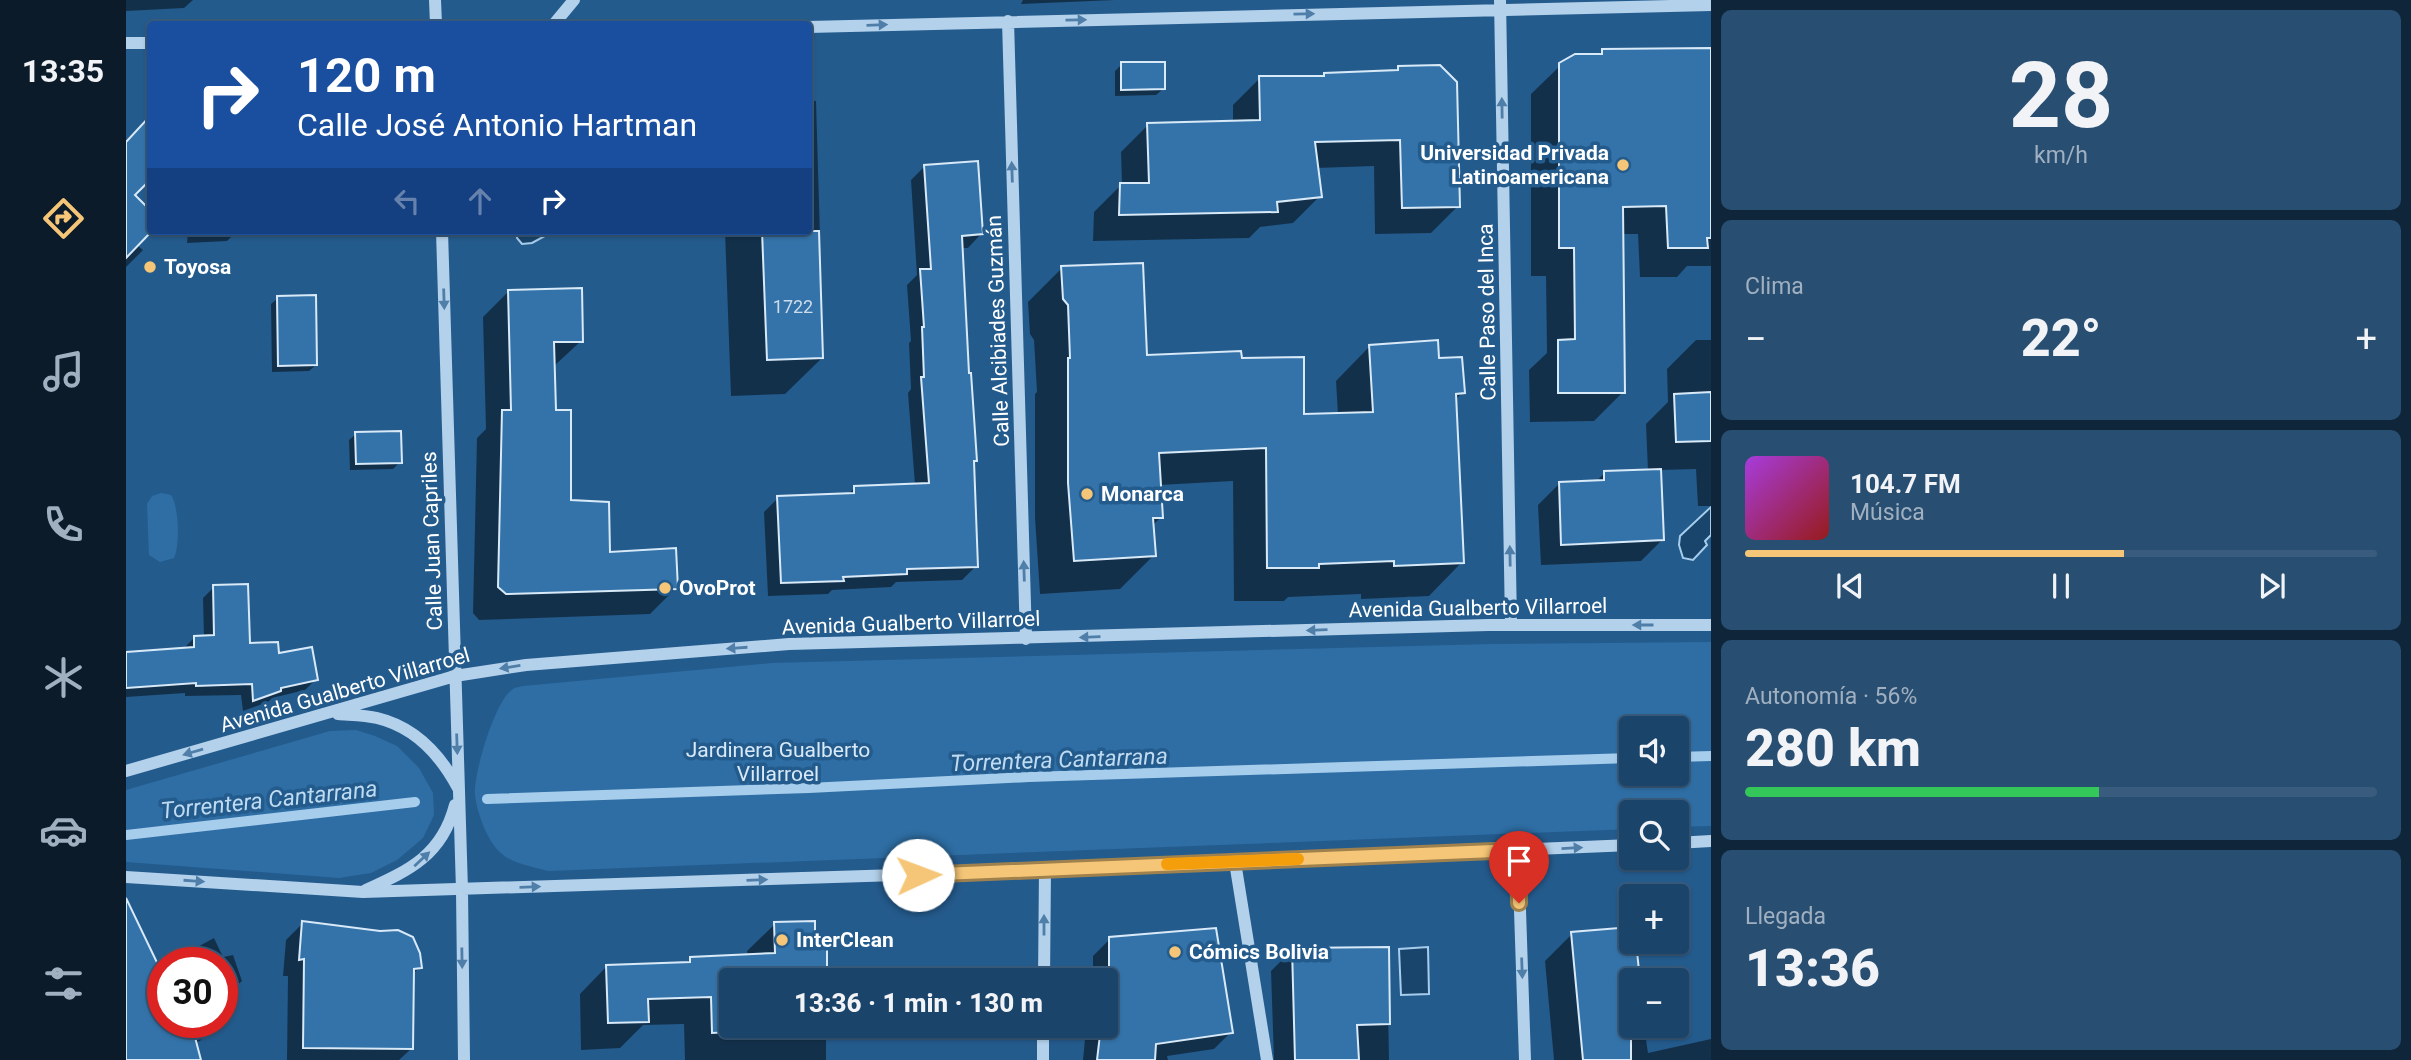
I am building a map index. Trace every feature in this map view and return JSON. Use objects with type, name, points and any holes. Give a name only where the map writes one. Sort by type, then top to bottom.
[{"type":"street","points":[[435,0],[436,21]]},
{"type":"street","points":[[556,21],[574,0]]},
{"type":"street","points":[[812,27],[1500,4],[1711,5]]},
{"type":"street","name":"Calle Paso del Inca","points":[[1500,4],[1511,624]]},
{"type":"street","name":"Calle Alcibiades Guzmán","points":[[1008,21],[1026,639]]},
{"type":"street","points":[[126,43],[147,43]]},
{"type":"street","name":"Calle Juan Capriles","points":[[442,235],[462,890],[464,1060]]},
{"type":"street","name":"Avenida Gualberto Villarroel","points":[[126,771],[455,676],[526,664],[789,644],[1511,624],[1711,625]]},
{"type":"street","points":[[329,713],[377,718],[412,731],[449,771],[459,790],[445,833],[434,847],[411,869],[363,892]]},
{"type":"street","points":[[1689,842],[1711,841]]},
{"type":"street","points":[[126,877],[363,892],[462,890],[1619,846]]},
{"type":"street","points":[[1518,850],[1525,1060]]},
{"type":"street","points":[[1235,862],[1268,1060]]},
{"type":"street","points":[[1044,968],[1045,869]]},
{"type":"street","points":[[1043,1038],[1043,1060]]},
{"type":"green space","points":[[161,493],[171,495],[174,500],[178,535],[174,558],[160,562],[149,555],[147,504],[152,496]]},
{"type":"green space","name":"Jardinera Gualberto Villarroel","points":[[1711,642],[1711,826],[1689,827],[1689,800],[1619,800],[1619,829],[548,871],[512,860],[492,843],[478,810],[475,785],[481,756],[493,722],[499,707],[513,689],[772,663],[1491,644]]},
{"type":"green space","points":[[356,730],[397,746],[419,768],[433,793],[434,815],[423,838],[397,860],[371,873],[339,878],[126,862],[126,790],[330,731]]},
{"type":"shaded area","points":[[517,235],[547,235],[532,243],[522,244]]},
{"type":"shaded area","points":[[1711,507],[1711,535],[1705,541],[1707,545],[1693,560],[1683,558],[1679,545],[1680,536]]},
{"type":"shaded area","points":[[1428,947],[1429,994],[1401,995],[1399,949]]},
{"type":"building","name":"Universidad Privada Latinoamericana","points":[[1711,48],[1711,238],[1707,238],[1708,248],[1668,248],[1666,206],[1623,207],[1625,393],[1558,393],[1558,340],[1575,339],[1574,248],[1559,248],[1559,63],[1575,54],[1602,54],[1602,49]]},
{"type":"building","points":[[1121,62],[1165,62],[1165,89],[1121,90]]},
{"type":"building","points":[[1440,65],[1457,82],[1460,207],[1402,208],[1400,140],[1315,142],[1322,197],[1277,202],[1278,212],[1119,215],[1120,183],[1149,183],[1147,123],[1260,120],[1259,76],[1324,76],[1324,73]]},
{"type":"building","points":[[147,119],[147,183],[135,195],[147,207],[148,235],[126,258],[126,142]]},
{"type":"building","points":[[978,161],[983,234],[962,236],[969,373],[977,461],[974,461],[978,567],[907,569],[907,574],[843,577],[844,581],[781,583],[777,496],[854,493],[854,486],[929,483],[921,377],[924,377],[924,327],[920,269],[931,269],[924,165]]},
{"type":"building","points":[[812,231],[819,231],[823,358],[767,360],[762,235],[812,235]]},
{"type":"building","points":[[1143,263],[1147,355],[1241,351],[1242,358],[1304,357],[1304,414],[1373,412],[1369,345],[1438,340],[1439,358],[1462,357],[1465,393],[1456,394],[1464,563],[1394,566],[1394,561],[1319,564],[1319,568],[1267,568],[1266,448],[1159,453],[1163,518],[1153,518],[1156,556],[1074,561],[1068,483],[1068,305],[1063,299],[1061,266]]},
{"type":"building","points":[[582,288],[583,342],[554,342],[556,410],[571,410],[571,500],[609,502],[610,552],[676,548],[678,589],[506,594],[498,587],[502,410],[511,410],[508,290]]},
{"type":"building","points":[[316,295],[317,365],[278,366],[277,296]]},
{"type":"building","points":[[1711,392],[1711,441],[1676,442],[1674,394]]},
{"type":"building","points":[[401,431],[402,463],[356,464],[355,432]]},
{"type":"building","points":[[1661,469],[1664,540],[1561,545],[1559,482],[1604,480],[1604,471]]},
{"type":"building","points":[[248,584],[250,643],[278,642],[279,653],[312,647],[318,680],[281,688],[281,691],[253,701],[252,684],[196,686],[196,683],[126,688],[126,652],[194,647],[194,636],[214,635],[213,585]]},
{"type":"building","points":[[126,898],[150,947],[147,947],[147,1038],[195,1038],[201,1060],[126,1060]]},
{"type":"building","points":[[302,921],[380,931],[398,930],[413,937],[420,953],[422,968],[414,969],[413,1049],[303,1048],[304,959],[299,960]]},
{"type":"building","points":[[815,921],[815,948],[827,948],[827,968],[719,968],[719,1033],[712,1033],[711,997],[648,999],[649,1022],[608,1023],[606,965],[690,962],[690,957],[775,953],[774,922]]},
{"type":"building","points":[[1216,928],[1233,1033],[1156,1044],[1155,1060],[1097,1060],[1100,1038],[1118,1038],[1118,968],[1109,968],[1109,937]]},
{"type":"building","points":[[1619,928],[1619,954],[1637,954],[1639,968],[1619,968],[1619,1038],[1631,1038],[1631,1060],[1583,1060],[1571,932]]},
{"type":"building","points":[[1389,947],[1390,1024],[1357,1025],[1359,1060],[1295,1060],[1292,948]]},
{"type":"waterway","name":"Torrentera Cantarrana","points":[[1689,757],[1711,756]]},
{"type":"waterway","name":"Torrentera Cantarrana","points":[[487,799],[1029,777],[1619,758]]},
{"type":"waterway","name":"Torrentera Cantarrana","points":[[126,835],[415,802]]},
{"type":"slow traffic","points":[[1167,864],[1298,859]]},
{"type":"place","name":"Universidad Privada Latinoamericana","points":[[1623,165]]},
{"type":"place","name":"Toyosa","points":[[150,267]]},
{"type":"place","name":"Monarca","points":[[1087,494]]},
{"type":"place","name":"OvoProt","points":[[665,588]]},
{"type":"place","name":"InterClean","points":[[782,940]]},
{"type":"place","name":"Cómics Bolivia","points":[[1175,952]]},
{"type":"route","points":[[918,875],[1518,850],[1519,903]]}]
